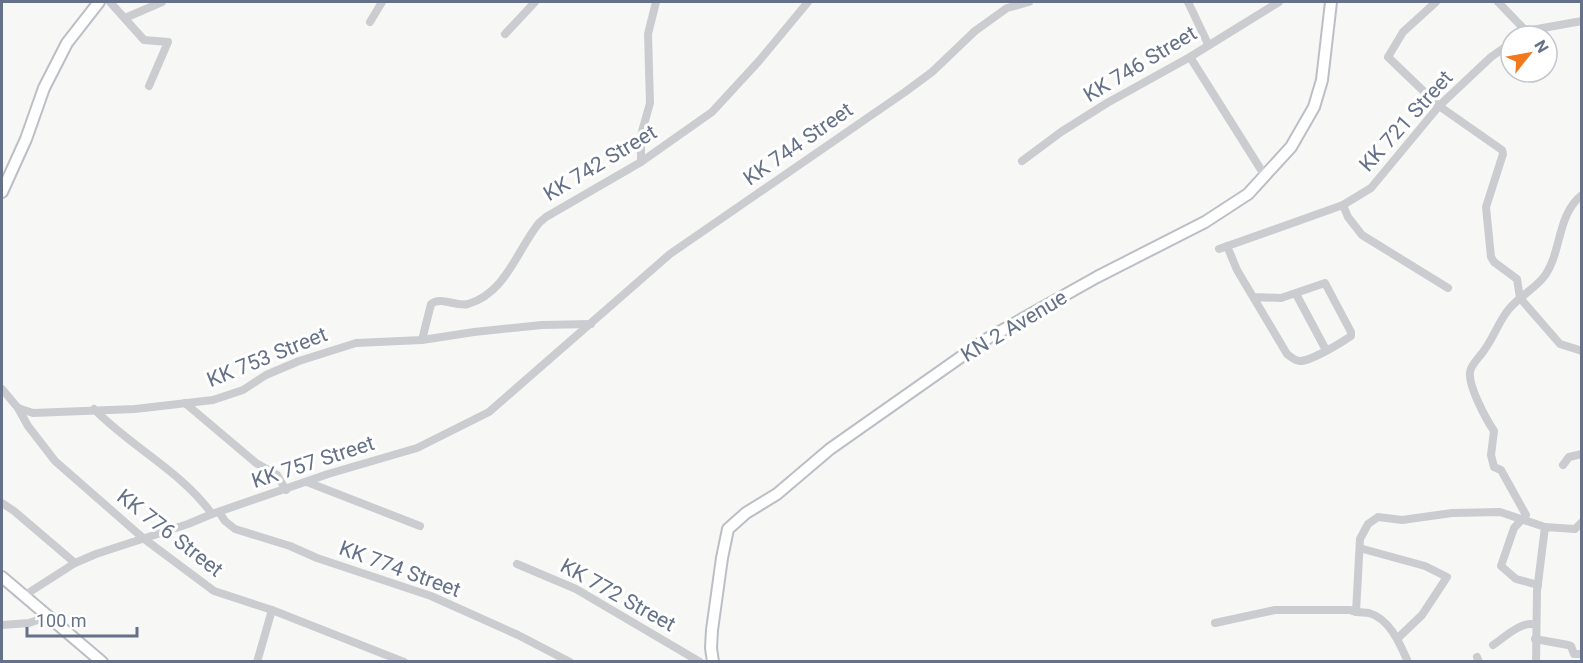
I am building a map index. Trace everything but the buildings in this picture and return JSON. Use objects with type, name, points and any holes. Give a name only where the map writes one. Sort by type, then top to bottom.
[{"type":"street","points":[[2,192],[26,139],[49,79],[67,43],[99,2]]},
{"type":"street","points":[[110,2],[144,40],[168,42],[149,86]]},
{"type":"street","points":[[124,18],[162,2]]},
{"type":"street","points":[[370,22],[382,2]]},
{"type":"street","points":[[505,34],[535,2]]},
{"type":"street","points":[[641,162],[641,135],[650,103],[648,34],[656,2]]},
{"type":"street","name":"KK 742 Street","points":[[422,340],[431,304],[434,302],[464,304],[478,300],[508,274],[534,229],[546,218],[641,162],[712,112],[759,61],[808,2]]},
{"type":"street","name":"KK 744 Street","points":[[591,324],[679,249],[932,72],[975,31],[1007,8],[1029,2]]},
{"type":"street","points":[[1188,2],[1208,44]]},
{"type":"street","name":"KK 746 Street","points":[[1022,161],[1061,132],[1279,2]]},
{"type":"street","name":"KN 2 Avenue","points":[[713,662],[712,630],[728,528],[746,513],[777,494],[830,449],[986,340],[1097,277],[1205,222],[1248,194],[1291,147],[1314,107],[1322,80],[1331,2]]},
{"type":"street","points":[[1436,2],[1403,32],[1388,57],[1440,106],[1502,150],[1503,154],[1486,207],[1489,250],[1494,262],[1516,279],[1520,298],[1560,344],[1581,351]]},
{"type":"street","points":[[1498,2],[1515,24]]},
{"type":"street","points":[[1559,26],[1581,21]]},
{"type":"street","name":"KK 721 Street","points":[[1254,297],[1223,247],[1343,205],[1371,188],[1440,106],[1499,51]]},
{"type":"street","points":[[1190,57],[1265,176]]},
{"type":"street","points":[[1538,585],[1516,579],[1502,566],[1514,528],[1526,515],[1515,491],[1501,470],[1494,467],[1491,454],[1494,431],[1479,402],[1470,376],[1470,369],[1487,347],[1506,311],[1543,278],[1566,215],[1581,195]]},
{"type":"street","points":[[1343,205],[1348,217],[1362,235],[1448,288]]},
{"type":"street","points":[[1322,283],[1327,286],[1352,334],[1326,350],[1300,361],[1291,358],[1254,297],[1269,299],[1296,294],[1322,283]]},
{"type":"street","points":[[1296,294],[1326,350]]},
{"type":"street","name":"KK 753 Street","points":[[18,408],[33,413],[135,409],[200,402],[243,390],[266,375],[299,361],[356,343],[422,340],[542,325],[591,324]]},
{"type":"street","name":"KK 757 Street","points":[[24,595],[75,562],[307,482],[417,448],[489,412],[591,324]]},
{"type":"street","points":[[2,389],[18,408]]},
{"type":"street","points":[[185,403],[256,463],[276,475],[286,489]]},
{"type":"street","name":"KK 776 Street","points":[[18,408],[28,426],[55,461],[143,538],[214,591],[272,610],[404,662]]},
{"type":"street","name":"KK 774 Street","points":[[94,410],[123,436],[191,488],[235,529],[291,546],[317,558],[431,596],[518,635],[570,662]]},
{"type":"street","points":[[1563,465],[1569,457],[1581,454]]},
{"type":"street","points":[[307,482],[420,526]]},
{"type":"street","points":[[2,503],[75,562]]},
{"type":"street","points":[[1356,612],[1360,539],[1368,524],[1378,517],[1402,520],[1452,513],[1500,512],[1545,526],[1579,528]]},
{"type":"street","points":[[1536,662],[1538,585],[1545,526]]},
{"type":"street","points":[[1363,549],[1425,566],[1447,577],[1422,615],[1398,638]]},
{"type":"street","name":"KK 772 Street","points":[[517,564],[576,589],[700,662]]},
{"type":"street","points":[[2,577],[102,662]]},
{"type":"street","points":[[257,662],[272,610]]},
{"type":"street","points":[[1215,623],[1275,610],[1350,610],[1369,613],[1378,618],[1398,638],[1408,662]]},
{"type":"street","points":[[2,625],[29,623],[49,616]]},
{"type":"street","points":[[1493,645],[1524,625],[1531,623],[1536,625]]},
{"type":"street","points":[[1535,639],[1568,645],[1571,646],[1574,654],[1581,654]]}]
